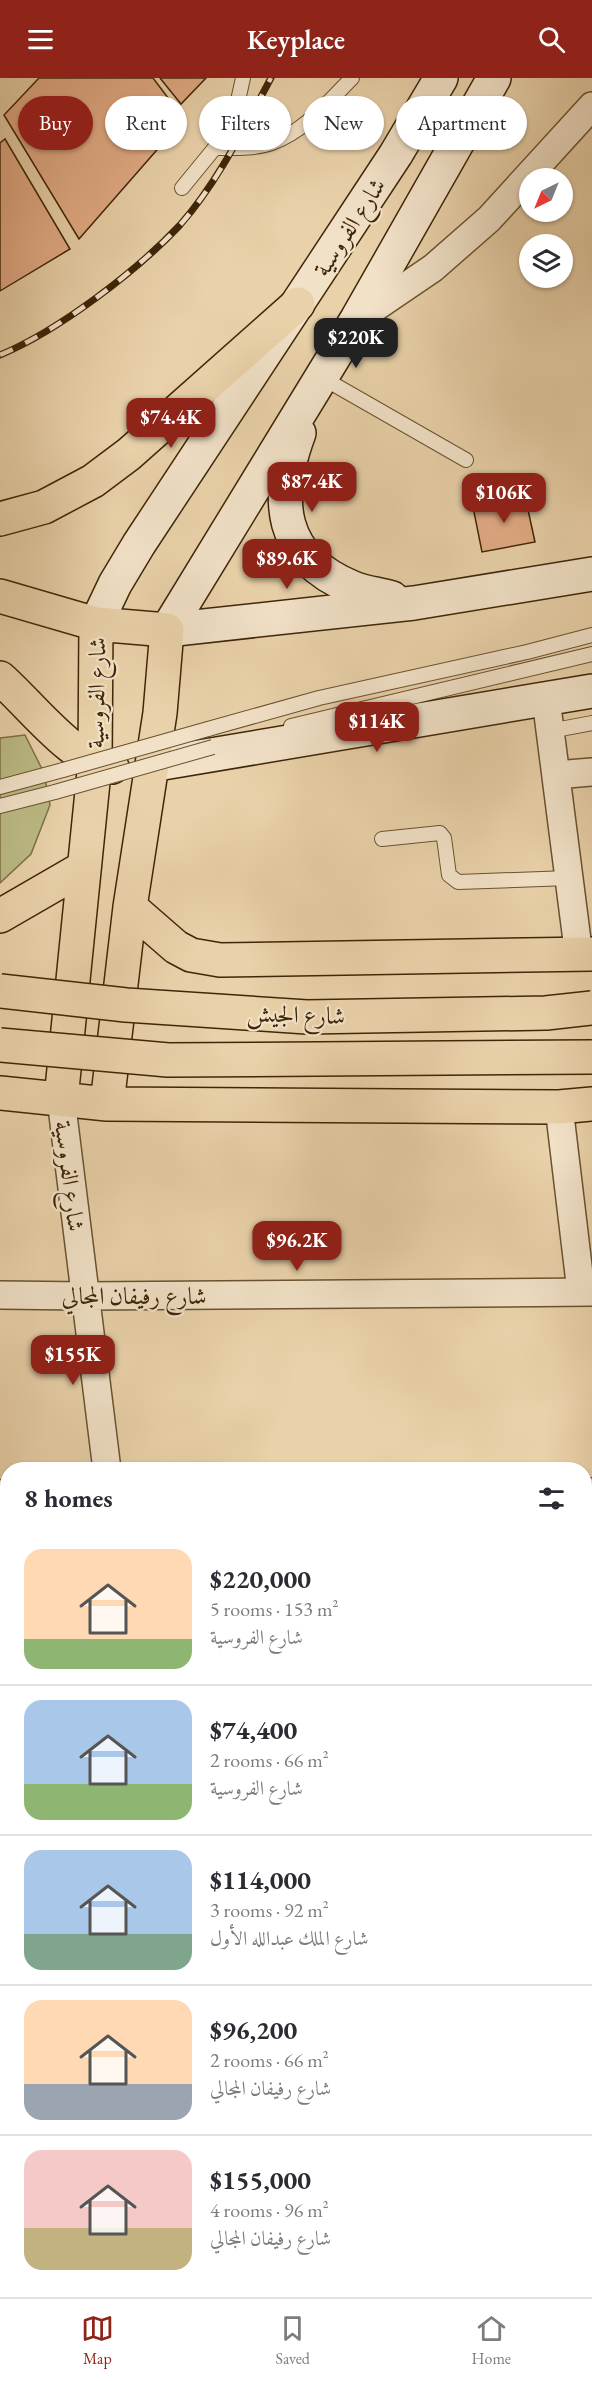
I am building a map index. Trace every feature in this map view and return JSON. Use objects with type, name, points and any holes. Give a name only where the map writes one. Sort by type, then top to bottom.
[{"type":"main road","name":"شارع الفروسية","points":[[61,1099],[95,762],[96,624],[115,584],[139,544],[396,154],[441,78]]},
{"type":"main road","name":"شارع الفروسية","points":[[107,1104],[130,907],[153,765],[166,630],[357,319],[494,78]]},
{"type":"main road","points":[[0,519],[44,507],[93,482],[129,454],[298,304]]},
{"type":"main road","points":[[321,376],[290,457],[284,501],[288,523],[297,544],[312,563],[335,579],[354,589],[414,603]]},
{"type":"main road","points":[[0,596],[96,624],[166,630],[414,603],[592,574]]},
{"type":"main road","points":[[0,678],[65,740],[95,762],[116,767],[153,765],[548,715],[592,691]]},
{"type":"main road","points":[[0,916],[83,868]]},
{"type":"main road","points":[[130,907],[176,947],[191,955],[220,960],[585,955]]},
{"type":"main road","name":"شارع الجيش","points":[[0,991],[126,1005],[307,1017],[546,1012],[592,1008]]},
{"type":"main road","name":"شارع الجيش","points":[[0,1045],[168,1060],[592,1057]]},
{"type":"main road","points":[[0,1093],[107,1104],[559,1107],[592,1104]]},
{"type":"street","points":[[357,319],[433,268],[489,219],[592,106]]},
{"type":"street","points":[[548,715],[569,878],[585,955]]},
{"type":"street","points":[[556,775],[592,772]]},
{"type":"street","name":"شارع الفروسية","points":[[61,1099],[106,1462]]},
{"type":"street","points":[[559,1107],[587,1292]]},
{"type":"street","name":"شارع رفيفان المجالي","points":[[0,1295],[587,1292]]},
{"type":"lane","points":[[239,96],[243,78]]},
{"type":"lane","points":[[291,134],[316,114],[352,78]]},
{"type":"lane","points":[[182,188],[214,150]]},
{"type":"lane","points":[[321,376],[466,460]]},
{"type":"lane","points":[[0,787],[319,699],[592,635]]},
{"type":"lane","points":[[0,806],[332,716],[592,654]]},
{"type":"lane","points":[[548,715],[592,723]]},
{"type":"lane","points":[[382,839],[440,833],[444,838],[449,875],[458,882],[569,878]]},
{"type":"shaded area","points":[[25,735],[44,773],[50,805],[31,854],[0,883],[0,738]]},
{"type":"building","points":[[39,78],[153,78],[167,96],[105,96],[105,150],[157,150],[79,239],[25,150],[93,150],[93,96],[22,96]]},
{"type":"building","points":[[160,78],[206,78],[187,98],[175,96]]},
{"type":"building","points":[[18,100],[18,138],[4,115]]},
{"type":"building","points":[[5,139],[70,249],[0,291],[0,143]]},
{"type":"building","points":[[525,496],[535,542],[482,552],[473,507]]},
{"type":"railway","points":[[0,355],[47,331],[96,298],[142,261],[180,225],[218,173],[271,78]]}]
